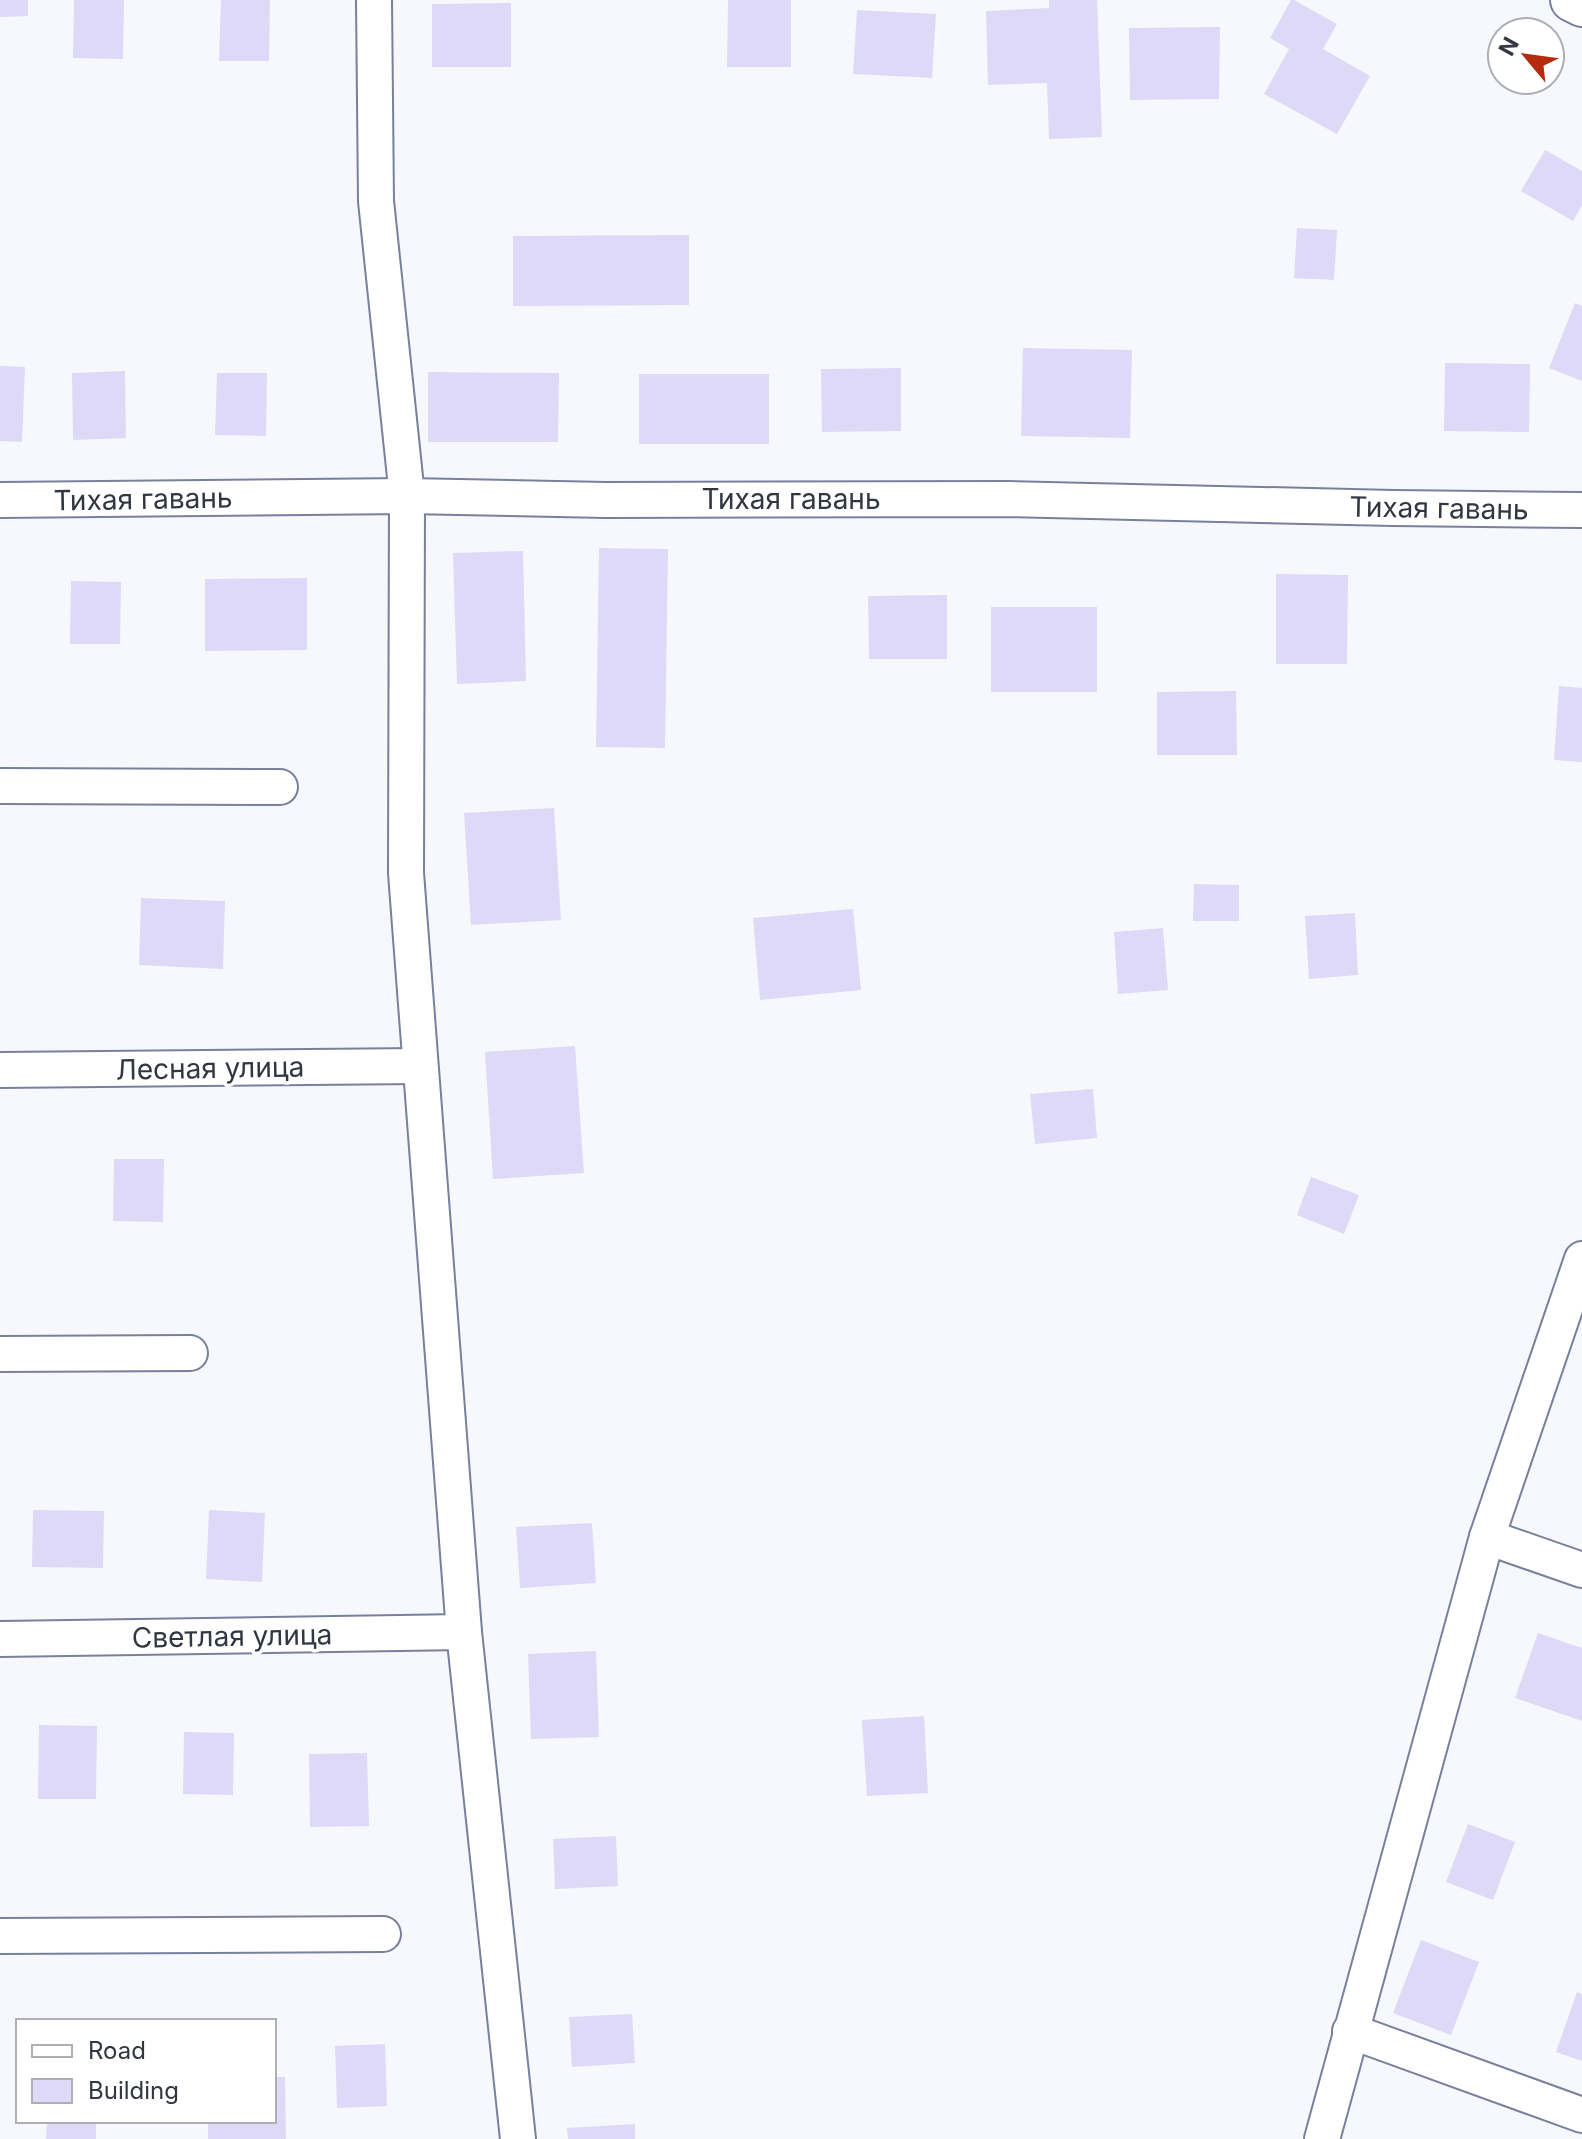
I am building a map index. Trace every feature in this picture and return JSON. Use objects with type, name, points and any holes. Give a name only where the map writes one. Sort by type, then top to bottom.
[{"type":"street","points":[[374,0],[376,201],[407,496],[406,873],[464,1632],[518,2139]]},
{"type":"street","points":[[1572,0],[1582,5]]},
{"type":"street","name":"Тихая гавань","points":[[0,500],[407,496],[606,500],[1008,499],[1582,510]]},
{"type":"street","points":[[0,786],[280,787]]},
{"type":"street","name":"Лесная улица","points":[[0,1070],[420,1066]]},
{"type":"street","points":[[1322,2139],[1487,1537],[1582,1259]]},
{"type":"street","points":[[0,1354],[190,1353]]},
{"type":"street","points":[[1487,1537],[1582,1570]]},
{"type":"street","name":"Светлая улица","points":[[0,1639],[464,1632]]},
{"type":"street","points":[[0,1936],[383,1934]]},
{"type":"street","points":[[1350,2031],[1582,2115]]},
{"type":"building","points":[[0,0],[28,0],[28,16],[0,17]]},
{"type":"building","points":[[74,0],[124,0],[123,59],[73,58]]},
{"type":"building","points":[[221,0],[270,0],[269,61],[219,61]]},
{"type":"building","points":[[728,0],[791,0],[791,67],[727,67]]},
{"type":"building","points":[[1049,0],[1097,0],[1102,137],[1049,139],[1047,83],[988,85],[986,11],[1049,8]]},
{"type":"building","points":[[1291,0],[1337,24],[1323,49],[1370,76],[1337,134],[1264,94],[1289,49],[1270,38]]},
{"type":"building","points":[[511,3],[511,67],[432,67],[432,4]]},
{"type":"building","points":[[857,10],[936,14],[932,78],[853,74]]},
{"type":"building","points":[[1220,27],[1219,99],[1130,100],[1129,28]]},
{"type":"building","points":[[1545,150],[1582,171],[1582,205],[1573,221],[1521,191]]},
{"type":"building","points":[[1297,228],[1337,230],[1334,280],[1294,278]]},
{"type":"building","points":[[689,235],[689,305],[513,306],[513,236]]},
{"type":"building","points":[[1575,303],[1582,306],[1582,381],[1549,368]]},
{"type":"building","points":[[1023,348],[1132,350],[1130,438],[1021,436]]},
{"type":"building","points":[[1445,363],[1530,364],[1529,432],[1444,431]]},
{"type":"building","points":[[0,366],[25,367],[22,442],[0,441]]},
{"type":"building","points":[[901,368],[901,431],[822,432],[821,369]]},
{"type":"building","points":[[125,371],[126,438],[73,440],[72,373]]},
{"type":"building","points":[[428,372],[559,373],[558,442],[428,442]]},
{"type":"building","points":[[217,373],[267,373],[266,436],[215,435]]},
{"type":"building","points":[[639,374],[769,374],[769,444],[639,444]]},
{"type":"building","points":[[599,548],[668,549],[665,748],[596,747]]},
{"type":"building","points":[[523,551],[526,681],[457,684],[453,553]]},
{"type":"building","points":[[1276,574],[1348,575],[1347,664],[1276,664]]},
{"type":"building","points":[[307,578],[307,650],[205,651],[205,579]]},
{"type":"building","points":[[71,581],[121,582],[120,644],[70,644]]},
{"type":"building","points":[[947,595],[947,659],[869,659],[868,596]]},
{"type":"building","points":[[991,607],[1097,607],[1097,692],[991,692]]},
{"type":"building","points":[[1559,686],[1582,688],[1582,762],[1554,760]]},
{"type":"building","points":[[1236,691],[1237,755],[1157,755],[1157,692]]},
{"type":"building","points":[[554,808],[561,920],[471,925],[464,813]]},
{"type":"building","points":[[1194,884],[1239,885],[1239,921],[1193,921]]},
{"type":"building","points":[[141,898],[225,901],[223,969],[139,965]]},
{"type":"building","points":[[853,909],[861,990],[760,1000],[753,918]]},
{"type":"building","points":[[1355,913],[1358,975],[1309,979],[1305,916]]},
{"type":"building","points":[[1163,928],[1168,990],[1118,994],[1114,932]]},
{"type":"building","points":[[575,1046],[584,1173],[493,1179],[485,1052]]},
{"type":"building","points":[[1093,1089],[1097,1138],[1035,1144],[1030,1094]]},
{"type":"building","points":[[114,1159],[164,1159],[163,1222],[113,1221]]},
{"type":"building","points":[[1311,1177],[1359,1195],[1344,1234],[1297,1215]]},
{"type":"building","points":[[33,1510],[104,1511],[103,1568],[32,1567]]},
{"type":"building","points":[[209,1510],[265,1513],[262,1582],[206,1579]]},
{"type":"building","points":[[592,1523],[596,1583],[520,1588],[516,1527]]},
{"type":"building","points":[[1538,1633],[1582,1648],[1582,1721],[1515,1698]]},
{"type":"building","points":[[596,1651],[599,1737],[531,1739],[528,1654]]},
{"type":"building","points":[[924,1716],[928,1793],[867,1796],[862,1720]]},
{"type":"building","points":[[39,1725],[97,1726],[96,1799],[38,1799]]},
{"type":"building","points":[[184,1732],[234,1733],[233,1795],[183,1794]]},
{"type":"building","points":[[367,1753],[369,1826],[310,1827],[309,1754]]},
{"type":"building","points":[[1468,1824],[1515,1842],[1493,1900],[1446,1882]]},
{"type":"building","points":[[616,1836],[618,1886],[555,1889],[553,1839]]},
{"type":"building","points":[[1421,1940],[1479,1962],[1451,2035],[1393,2013]]},
{"type":"building","points":[[1577,1992],[1582,1994],[1582,2061],[1556,2052]]},
{"type":"building","points":[[632,2014],[635,2063],[572,2067],[569,2017]]},
{"type":"building","points":[[385,2044],[387,2106],[337,2108],[335,2046]]},
{"type":"building","points":[[276,2077],[285,2077],[286,2139],[208,2139],[208,2123],[276,2123]]},
{"type":"building","points":[[47,2123],[96,2123],[96,2139],[46,2139]]},
{"type":"building","points":[[635,2124],[635,2139],[568,2139],[567,2128]]}]
